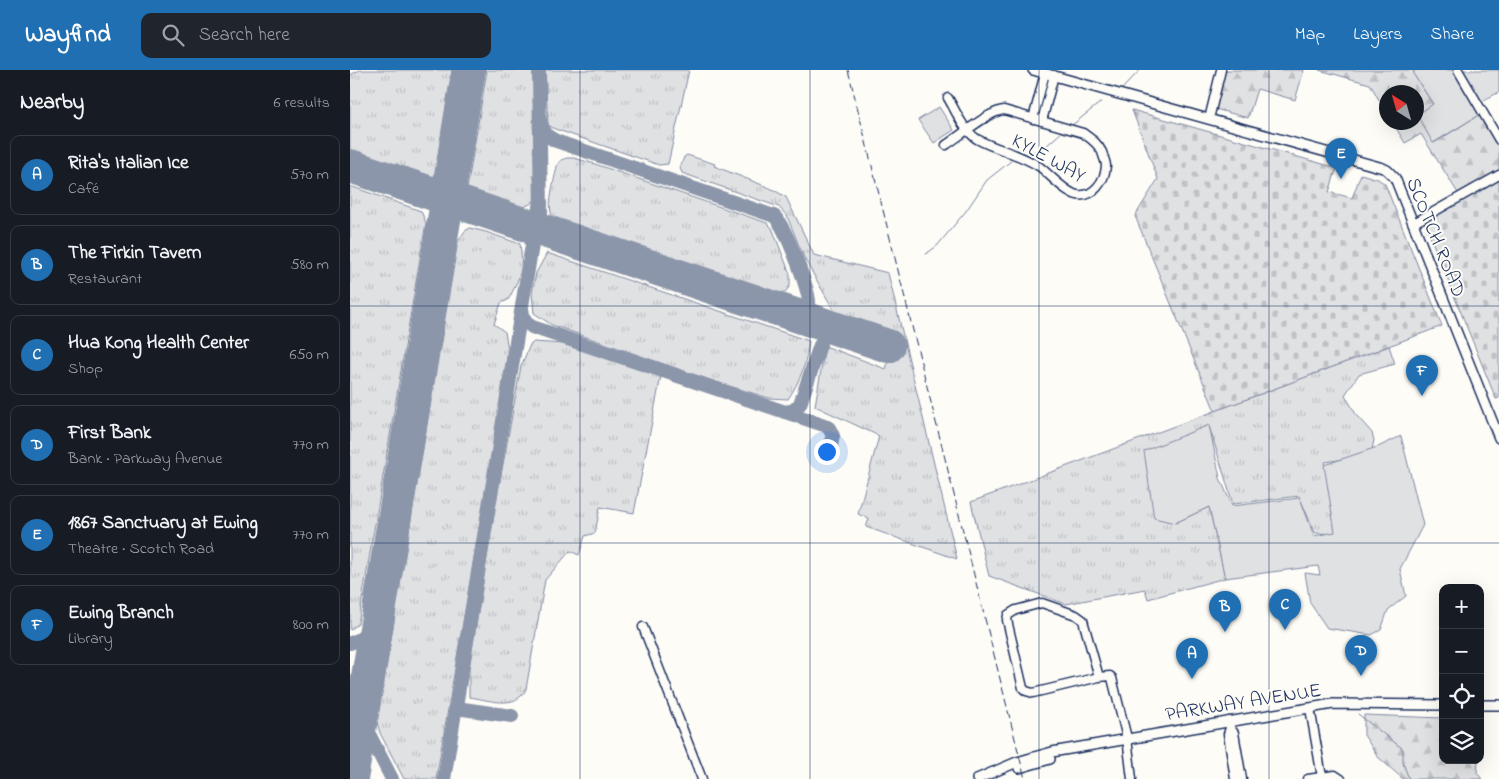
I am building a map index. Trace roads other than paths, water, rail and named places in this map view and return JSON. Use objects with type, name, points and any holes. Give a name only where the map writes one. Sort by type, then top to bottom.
[{"type":"main road","name":"SCOTCH ROAD","points":[[1033,70],[1388,170],[1395,178],[1414,223],[1499,436]]},
{"type":"main road","name":"PARKWAY AVENUE","points":[[977,779],[1043,754],[1127,738],[1230,724],[1333,704],[1439,705]]},
{"type":"main road","points":[[1484,705],[1499,705]]},
{"type":"main road","name":"PARKWAY AVENUE","points":[[990,779],[1081,748]]},
{"type":"street","points":[[1208,119],[1221,70]]},
{"type":"street","points":[[1458,70],[1499,140]]},
{"type":"street","name":"KYLE WAY","points":[[1033,119],[1050,74]]},
{"type":"street","name":"KYLE WAY","points":[[1042,121],[1050,74]]},
{"type":"street","name":"KYLE WAY","points":[[946,145],[968,131],[998,111],[1004,110],[1083,133],[1094,141],[1101,151],[1106,166],[1102,182],[1092,193],[1085,195],[1076,194],[1020,155],[977,138],[968,131],[948,98]]},
{"type":"street","points":[[1414,223],[1499,175]]},
{"type":"street","points":[[1099,676],[1080,616],[1042,603],[1016,610],[1008,615],[1007,620],[1026,690],[1033,693],[1099,676],[1110,676],[1112,678],[1127,738],[1132,779]]},
{"type":"street","points":[[643,627],[702,779]]},
{"type":"street","points":[[1310,708],[1322,777]]},
{"type":"street","points":[[1230,724],[1228,734],[1235,779]]},
{"type":"street","points":[[1230,724],[1234,733],[1242,779]]},
{"type":"street","points":[[1308,779],[1336,775],[1341,779]]},
{"type":"waterway","points":[[1122,89],[1140,70]]},
{"type":"waterway","points":[[1071,126],[1101,102]]},
{"type":"waterway","points":[[1026,155],[1045,147],[1063,131]]},
{"type":"waterway","points":[[926,254],[937,246],[966,211],[987,180],[1011,161]]},
{"type":"waterway","points":[[1358,714],[1403,749],[1403,763],[1409,779]]},
{"type":"railway","points":[[848,70],[1025,779]]},
{"type":"place","name":"1867 Sanctuary at Ewing","points":[[1341,179]]},
{"type":"place","name":"Ewing Branch","points":[[1422,396]]},
{"type":"place","name":"Hua Kong Health Center","points":[[1285,630]]},
{"type":"place","name":"The Firkin Tavern","points":[[1225,632]]},
{"type":"place","name":"First Bank","points":[[1361,676]]},
{"type":"place","name":"Rita's Italian Ice","points":[[1192,679]]}]
